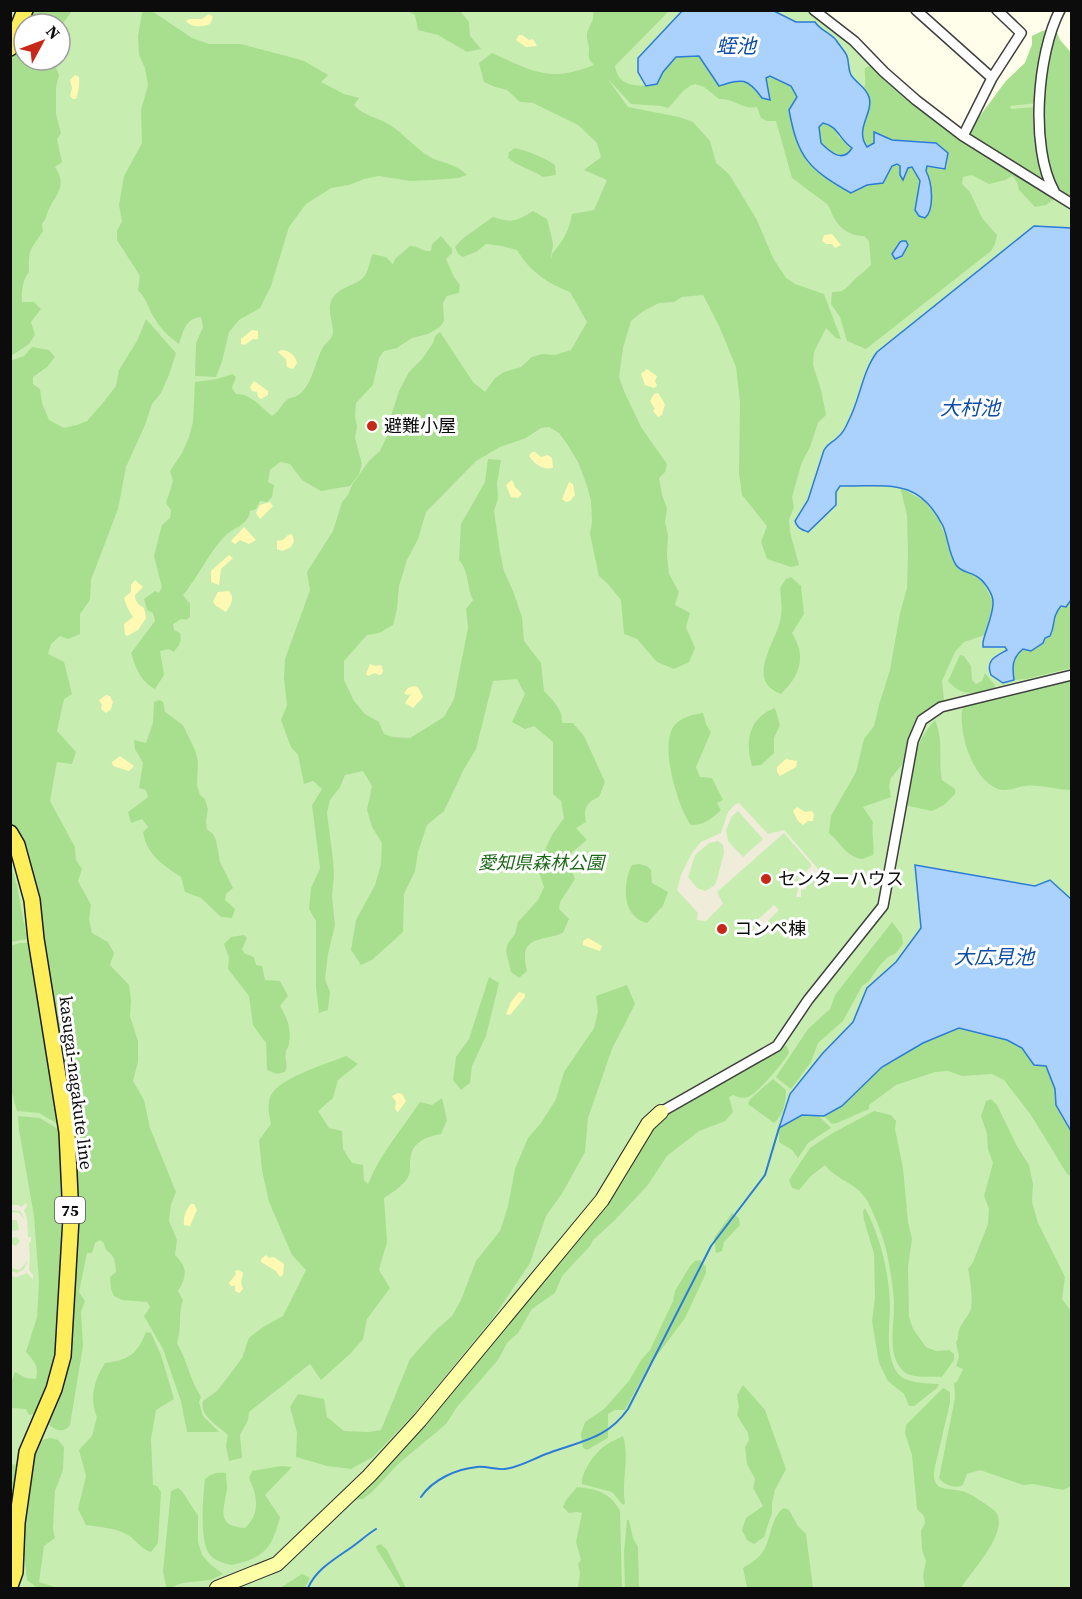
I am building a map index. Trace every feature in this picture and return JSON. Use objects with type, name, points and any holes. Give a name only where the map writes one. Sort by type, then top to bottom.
[{"type":"main road","points":[[10,48],[25,10]]},
{"type":"main road","name":"kasugai-nagakute line","points":[[10,833],[17,845],[32,900],[36,939],[67,1132],[71,1218],[63,1356],[54,1389],[27,1452],[19,1501],[15,1572],[10,1586]]},
{"type":"street","points":[[814,10],[854,41],[916,100],[963,136],[1071,204]]},
{"type":"street","points":[[916,10],[992,78]]},
{"type":"street","points":[[963,136],[992,78],[1021,33],[997,10]]},
{"type":"street","points":[[1055,194],[1044,170],[1039,105],[1047,50],[1053,25],[1060,10]]},
{"type":"street","points":[[217,1588],[277,1564],[369,1476],[420,1420],[602,1200],[648,1124],[661,1112],[777,1046],[808,1000],[883,906],[913,741],[922,720],[941,707],[1071,675]]},
{"type":"green space","points":[[147,10],[192,38],[209,44],[241,44],[304,61],[328,75],[321,82],[344,94],[359,98],[354,105],[362,112],[390,125],[430,157],[454,166],[467,175],[458,178],[410,181],[379,176],[331,188],[306,204],[289,227],[271,286],[260,308],[239,320],[229,332],[216,377],[195,376],[196,343],[203,327],[201,317],[188,323],[179,344],[169,336],[157,323],[138,290],[140,276],[117,240],[117,231],[122,221],[119,205],[124,176],[142,143],[141,110],[148,85],[145,68],[139,55],[138,36],[142,13]]},
{"type":"green space","name":"愛知県森林公園","points":[[11,11],[809,11],[824,20],[963,138],[1006,81],[1025,63],[1032,45],[1032,36],[1055,28],[1060,40],[1072,53],[1071,1588],[11,1588]]},
{"type":"green space","points":[[31,11],[72,11],[71,12]]},
{"type":"green space","points":[[407,11],[460,11],[469,22],[470,36],[481,49],[467,52],[438,35],[418,30],[415,15]]},
{"type":"green space","points":[[593,11],[669,11],[615,66],[620,79],[625,82],[644,86],[657,84],[663,72],[676,57],[699,56],[719,86],[739,81],[748,83],[762,98],[769,89],[766,78],[770,76],[791,86],[797,97],[791,122],[807,162],[829,180],[851,193],[867,185],[883,183],[892,166],[897,164],[900,166],[902,179],[908,168],[912,167],[920,184],[916,203],[925,218],[931,202],[927,166],[944,169],[947,167],[948,153],[942,147],[929,142],[892,140],[874,134],[874,143],[867,147],[863,135],[869,96],[864,88],[865,68],[873,64],[1056,198],[1046,205],[1035,207],[1019,190],[1012,176],[989,184],[972,175],[963,177],[962,184],[970,192],[982,218],[997,235],[995,244],[991,251],[866,349],[847,341],[840,317],[831,304],[832,292],[846,288],[871,265],[869,241],[864,236],[855,235],[843,229],[827,204],[792,178],[776,121],[761,118],[757,107],[747,107],[719,99],[704,87],[695,84],[684,91],[668,108],[631,104],[607,78],[628,107],[693,122],[710,141],[716,163],[729,174],[757,220],[773,258],[786,278],[795,284],[824,294],[841,339],[836,338],[826,328],[814,352],[813,365],[826,415],[818,423],[802,462],[792,497],[794,507],[789,520],[790,532],[799,565],[791,567],[767,559],[761,542],[767,526],[742,495],[739,473],[740,402],[736,367],[703,295],[659,303],[642,312],[631,321],[623,348],[619,377],[641,427],[667,464],[665,472],[659,478],[667,508],[665,522],[668,535],[669,574],[679,592],[675,605],[690,613],[686,627],[695,648],[689,662],[674,669],[657,662],[637,639],[624,634],[621,600],[599,576],[590,534],[591,501],[587,486],[578,462],[559,433],[549,427],[541,428],[526,438],[500,447],[476,461],[426,512],[399,586],[393,625],[379,633],[367,635],[344,661],[344,680],[354,701],[365,714],[379,722],[384,734],[410,738],[444,717],[454,699],[468,628],[466,609],[473,600],[465,570],[459,560],[461,524],[485,482],[488,459],[501,460],[497,483],[498,498],[494,511],[504,571],[522,617],[524,641],[541,663],[544,691],[559,710],[562,723],[573,723],[584,736],[605,782],[599,797],[586,807],[586,822],[576,828],[587,840],[566,857],[575,879],[560,902],[559,909],[569,919],[563,933],[539,939],[528,946],[525,959],[527,971],[519,978],[511,972],[506,951],[508,943],[515,934],[518,922],[538,900],[544,887],[537,867],[552,835],[564,818],[561,801],[553,794],[553,742],[534,726],[525,729],[512,722],[525,694],[517,679],[493,681],[476,749],[444,811],[427,825],[418,852],[415,871],[404,894],[403,932],[372,960],[361,965],[351,950],[356,920],[375,885],[381,864],[382,843],[372,827],[367,810],[372,786],[363,771],[345,775],[340,787],[330,800],[327,813],[333,860],[332,896],[335,925],[325,979],[330,992],[328,1010],[319,1013],[316,987],[316,921],[309,909],[311,888],[320,868],[312,805],[322,789],[313,781],[304,784],[298,755],[291,747],[281,720],[287,705],[284,679],[285,659],[310,590],[307,572],[333,531],[342,502],[353,483],[369,461],[380,451],[399,391],[409,372],[433,343],[435,336],[440,332],[473,382],[485,392],[495,378],[504,372],[521,367],[532,357],[542,354],[555,355],[571,350],[587,322],[570,292],[540,276],[517,250],[486,244],[476,252],[463,257],[458,254],[455,247],[462,239],[493,217],[513,220],[533,211],[547,219],[553,244],[551,255],[552,259],[552,254],[567,231],[572,214],[594,210],[607,180],[584,170],[601,157],[597,143],[578,125],[533,103],[520,102],[507,90],[484,82],[479,63],[492,53],[530,69],[553,74],[594,65],[589,57],[587,36],[593,20]]},
{"type":"green space","points":[[1055,28],[1060,40],[1071,53],[1071,201],[1052,184],[1041,122],[1040,104]]},
{"type":"green space","points":[[1045,30],[1048,32],[1037,103],[1010,106],[1011,109],[1036,107],[1049,187],[966,135],[1006,81],[1025,63],[1032,45],[1032,36]]},
{"type":"green space","points":[[12,58],[12,72],[58,72],[56,114],[61,133],[57,139],[62,162],[55,167],[61,185],[42,224],[43,231],[31,250],[29,272],[22,290],[22,302],[34,302],[41,309],[31,322],[35,335],[29,344],[11,356],[10,63]]},
{"type":"green space","points":[[823,123],[836,129],[838,136],[853,148],[849,153],[837,155],[821,143],[819,127]]},
{"type":"green space","points":[[515,148],[555,165],[556,175],[543,177],[512,161],[508,158],[509,152]]},
{"type":"green space","points":[[441,236],[452,249],[452,253],[446,259],[460,285],[459,293],[447,296],[443,303],[444,321],[440,327],[428,334],[412,338],[397,348],[384,351],[379,358],[373,385],[356,403],[355,438],[362,464],[359,474],[350,486],[321,491],[302,480],[290,464],[280,462],[270,470],[268,482],[274,485],[272,497],[267,502],[260,501],[256,509],[250,511],[247,520],[224,537],[183,595],[190,604],[190,617],[173,624],[174,630],[180,633],[180,643],[174,652],[169,649],[160,651],[164,675],[155,689],[150,686],[139,674],[131,653],[155,621],[153,613],[147,610],[144,599],[155,591],[159,593],[162,587],[154,556],[162,525],[170,518],[171,510],[166,503],[173,481],[170,471],[182,453],[193,422],[195,382],[233,374],[236,377],[232,388],[236,394],[251,398],[272,416],[288,399],[298,395],[305,388],[323,347],[333,334],[331,301],[340,291],[362,279],[373,254],[386,257],[393,264],[395,259],[410,246],[431,251],[432,244]]},
{"type":"green space","points":[[146,319],[176,353],[169,375],[161,393],[152,404],[126,467],[118,509],[91,580],[90,600],[80,614],[80,634],[68,639],[60,636],[51,644],[48,654],[64,662],[72,694],[64,699],[57,731],[76,752],[72,764],[57,762],[50,801],[75,847],[76,860],[82,869],[78,881],[91,905],[89,919],[92,933],[108,942],[114,953],[110,965],[129,985],[130,1016],[138,1041],[138,1062],[133,1081],[144,1100],[150,1128],[176,1192],[171,1205],[169,1221],[177,1240],[175,1255],[185,1272],[178,1291],[183,1300],[177,1343],[201,1397],[199,1402],[203,1416],[219,1432],[187,1432],[181,1401],[163,1349],[144,1316],[150,1307],[147,1302],[122,1300],[114,1296],[110,1277],[116,1272],[115,1262],[100,1240],[95,1243],[92,1253],[87,1253],[79,1292],[85,1301],[81,1312],[83,1346],[70,1425],[60,1430],[50,1426],[45,1420],[73,1259],[41,911],[30,866],[11,824],[10,361],[24,356],[32,347],[49,350],[55,357],[47,367],[33,377],[33,384],[40,389],[42,403],[49,420],[64,428],[77,425],[87,421],[116,386],[119,370],[137,341]]},
{"type":"green space","points":[[900,487],[924,501],[938,518],[957,565],[982,580],[993,602],[985,635],[964,642],[955,652],[942,681],[944,700],[930,709],[905,761],[891,778],[889,786],[891,797],[863,807],[873,822],[873,855],[862,859],[848,853],[829,833],[831,816],[856,772],[864,739],[874,726],[890,670],[907,588],[907,515]]},
{"type":"green space","points":[[791,577],[801,586],[804,614],[792,633],[797,642],[800,658],[797,673],[781,694],[770,688],[765,680],[764,671],[765,661],[781,617],[780,588],[786,579]]},
{"type":"green space","points":[[1071,600],[1071,668],[1014,680],[1013,666],[1017,656],[1024,649],[1031,651],[1052,633],[1055,616]]},
{"type":"green space","points":[[960,655],[964,656],[971,666],[972,680],[976,684],[982,681],[985,673],[995,685],[994,688],[969,693],[959,690],[948,681]]},
{"type":"green space","points":[[1071,678],[1071,790],[1031,786],[1001,790],[989,784],[974,765],[969,753],[962,728],[963,705]]},
{"type":"green space","points":[[159,700],[163,702],[165,712],[183,725],[195,750],[198,761],[197,785],[208,809],[207,829],[216,840],[220,862],[233,888],[226,894],[225,900],[235,909],[232,918],[221,917],[201,898],[185,892],[181,877],[162,864],[148,847],[143,832],[148,827],[142,819],[131,823],[128,812],[148,797],[146,790],[139,788],[143,763],[135,749],[134,740],[146,743],[153,723],[154,702]]},
{"type":"green space","points":[[775,708],[780,725],[774,738],[774,753],[761,765],[752,766],[749,740],[754,724],[766,712]]},
{"type":"green space","points":[[703,713],[711,732],[696,767],[700,777],[712,778],[723,800],[717,803],[721,810],[714,816],[704,823],[691,825],[676,791],[668,747],[674,726],[680,720]]},
{"type":"green space","points":[[935,720],[940,742],[942,780],[955,789],[955,794],[944,805],[932,811],[904,805],[910,771],[917,749]]},
{"type":"green space","points":[[639,864],[651,870],[652,883],[668,892],[663,906],[647,923],[639,920],[633,914],[626,899],[629,873],[632,865]]},
{"type":"green space","points":[[11,865],[27,939],[11,942]]},
{"type":"green space","points":[[892,922],[902,935],[903,944],[862,986],[843,1021],[818,1043],[811,1062],[791,1089],[776,1077],[808,1029],[830,1009],[835,995]]},
{"type":"green space","points":[[244,935],[247,938],[242,949],[244,953],[254,957],[256,965],[262,966],[265,980],[280,981],[288,996],[280,1006],[287,1019],[290,1033],[285,1072],[277,1074],[267,1070],[266,1043],[253,1025],[249,996],[228,969],[229,958],[224,944],[231,937]]},
{"type":"green space","points":[[28,943],[54,1086],[58,1124],[39,1113],[17,1111],[11,1089],[10,946]]},
{"type":"green space","points":[[489,977],[499,983],[486,1036],[472,1066],[470,1083],[461,1090],[453,1080],[456,1057],[469,1039]]},
{"type":"green space","points":[[627,985],[635,1004],[612,1049],[588,1118],[585,1152],[563,1192],[546,1216],[530,1263],[493,1318],[414,1414],[373,1457],[351,1469],[327,1466],[296,1457],[297,1433],[290,1407],[298,1394],[324,1399],[327,1417],[344,1431],[381,1430],[410,1359],[452,1316],[461,1300],[476,1261],[500,1231],[508,1206],[515,1169],[528,1138],[541,1123],[556,1099],[564,1072],[594,1028],[598,1012],[596,996]]},
{"type":"green space","points":[[959,1028],[1007,1040],[1022,1048],[1034,1065],[1046,1065],[1055,1089],[1056,1105],[1071,1131],[1071,1176],[1067,1174],[1031,1115],[1004,1080],[992,1074],[962,1076],[948,1071],[935,1072],[896,1085],[869,1105],[869,1109],[837,1123],[832,1124],[824,1116],[847,1100],[874,1074],[899,1056],[918,1045]]},
{"type":"green space","points":[[783,1045],[787,1046],[789,1053],[758,1090],[746,1098],[733,1095],[729,1097],[733,1112],[725,1121],[699,1131],[667,1156],[647,1186],[593,1240],[562,1276],[555,1293],[532,1309],[518,1333],[507,1343],[498,1360],[457,1407],[446,1424],[397,1465],[372,1492],[363,1499],[354,1500],[353,1497],[429,1421],[608,1201],[626,1177],[651,1129],[670,1109],[775,1054]]},
{"type":"green space","points":[[346,1056],[358,1064],[338,1080],[333,1098],[318,1111],[329,1128],[342,1131],[343,1149],[352,1163],[363,1165],[364,1180],[368,1184],[385,1152],[420,1102],[432,1105],[442,1098],[447,1120],[441,1134],[427,1138],[415,1146],[410,1157],[410,1173],[405,1182],[384,1198],[387,1242],[379,1270],[390,1288],[367,1319],[363,1339],[321,1380],[310,1364],[249,1412],[248,1420],[240,1435],[242,1458],[229,1461],[226,1446],[228,1435],[207,1416],[203,1401],[217,1391],[242,1358],[249,1338],[283,1316],[306,1270],[292,1255],[269,1202],[262,1170],[259,1140],[271,1124],[269,1099],[279,1086],[287,1081]]},
{"type":"green space","points":[[773,1079],[786,1090],[784,1108],[774,1123],[748,1104],[750,1099]]},
{"type":"green space","points":[[991,1099],[997,1105],[1029,1165],[1033,1184],[1032,1202],[1038,1223],[1065,1277],[1062,1299],[1072,1312],[1072,1486],[1063,1490],[1033,1484],[1023,1485],[980,1470],[967,1474],[963,1485],[957,1487],[944,1483],[939,1478],[955,1398],[954,1383],[957,1382],[963,1369],[956,1366],[959,1357],[956,1342],[961,1326],[971,1308],[968,1269],[988,1224],[989,1209],[984,1196],[993,1163],[981,1116],[986,1101]]},
{"type":"green space","points":[[874,1111],[891,1115],[896,1121],[895,1129],[903,1168],[908,1222],[912,1239],[908,1267],[909,1317],[913,1329],[926,1347],[936,1351],[949,1350],[954,1354],[954,1360],[942,1377],[910,1375],[905,1373],[897,1363],[892,1340],[894,1302],[889,1261],[879,1228],[864,1197],[854,1186],[830,1171],[825,1165],[799,1190],[792,1188],[789,1180],[810,1148]]},
{"type":"green space","points":[[802,1115],[819,1116],[831,1128],[808,1143],[798,1158],[792,1150],[779,1142],[779,1128]]},
{"type":"green space","points":[[18,1116],[40,1118],[58,1129],[60,1167],[61,1243],[58,1345],[48,1385],[34,1414],[29,1415],[26,1409],[11,1408],[11,1383],[15,1372],[26,1378],[36,1379],[37,1371],[26,1352],[37,1317],[39,1282],[34,1216]]},
{"type":"green space","points":[[865,1208],[876,1231],[886,1268],[890,1306],[889,1347],[896,1371],[904,1378],[915,1382],[939,1384],[914,1406],[909,1406],[904,1394],[888,1381],[879,1363],[872,1321],[875,1298],[874,1254],[864,1220]]},
{"type":"green space","points":[[732,1213],[739,1218],[740,1225],[724,1242],[722,1251],[716,1253],[714,1238]]},
{"type":"green space","points":[[700,1260],[706,1267],[706,1273],[685,1318],[647,1369],[625,1410],[615,1410],[608,1414],[608,1438],[587,1450],[583,1448],[581,1434],[585,1422],[604,1409],[629,1381],[641,1360],[650,1350],[673,1301],[675,1291],[690,1266]]},
{"type":"green space","points":[[146,1332],[151,1333],[161,1355],[174,1399],[156,1410],[151,1439],[153,1485],[157,1486],[161,1492],[158,1543],[151,1552],[123,1533],[86,1525],[78,1509],[86,1476],[79,1450],[92,1436],[97,1417],[93,1396],[98,1376],[105,1363],[131,1355]]},
{"type":"green space","points":[[743,1385],[765,1410],[786,1469],[775,1490],[772,1513],[764,1537],[754,1544],[747,1540],[742,1530],[746,1518],[763,1506],[753,1488],[755,1479],[747,1464],[745,1447],[749,1440],[748,1433],[737,1415],[739,1407],[737,1395]]},
{"type":"green space","points":[[943,1388],[950,1392],[950,1403],[934,1478],[939,1486],[968,1493],[994,1510],[998,1518],[998,1528],[995,1539],[961,1588],[925,1588],[923,1576],[926,1561],[922,1550],[921,1531],[925,1523],[924,1516],[917,1509],[912,1455],[905,1433],[906,1425]]},
{"type":"green space","points":[[623,1436],[626,1453],[625,1503],[623,1505],[612,1492],[582,1484],[582,1479],[598,1452]]},
{"type":"green space","points":[[51,1438],[58,1440],[64,1447],[63,1470],[55,1491],[53,1529],[55,1538],[44,1546],[39,1582],[58,1588],[37,1588],[27,1580],[21,1526],[36,1441]]},
{"type":"green space","points":[[17,1464],[11,1515],[11,1465]]},
{"type":"green space","points":[[281,1466],[292,1467],[265,1495],[280,1517],[270,1544],[259,1555],[231,1565],[214,1559],[204,1540],[205,1479],[215,1473],[226,1473],[225,1520],[235,1527],[245,1528],[254,1516],[256,1504],[249,1478],[252,1471]]},
{"type":"green space","points":[[577,1487],[603,1493],[620,1511],[622,1588],[578,1588],[580,1573],[578,1564],[581,1560],[576,1542],[582,1513],[569,1513],[563,1507]]},
{"type":"green space","points":[[178,1488],[198,1516],[198,1542],[202,1555],[223,1574],[211,1580],[182,1583],[171,1588],[166,1587],[163,1571],[171,1491]]},
{"type":"green space","points":[[784,1508],[789,1510],[798,1526],[806,1534],[813,1588],[747,1588],[743,1568],[756,1560],[763,1552],[774,1521]]},
{"type":"green space","points":[[627,1520],[629,1520],[633,1538],[638,1547],[639,1588],[625,1588],[624,1553]]},
{"type":"green space","points":[[381,1544],[387,1550],[406,1588],[401,1588],[376,1548]]},
{"type":"green space","points":[[302,1574],[310,1578],[305,1588],[280,1588]]},
{"type":"sand","points":[[209,14],[213,17],[207,25],[194,26],[186,21],[202,19]]},
{"type":"sand","points":[[519,35],[529,40],[533,39],[537,46],[526,47],[516,40]]},
{"type":"sand","points":[[75,75],[79,77],[79,85],[76,99],[73,99],[70,96],[72,88],[70,80]]},
{"type":"sand","points":[[832,234],[841,245],[835,248],[832,244],[822,241],[824,235]]},
{"type":"sand","points":[[252,330],[258,331],[258,339],[253,339],[245,345],[241,344],[241,339]]},
{"type":"sand","points":[[282,350],[290,352],[295,358],[297,363],[293,369],[287,367],[286,359],[278,352]]},
{"type":"sand","points":[[647,369],[657,376],[655,381],[657,386],[654,388],[645,385],[641,374]]},
{"type":"sand","points":[[254,381],[268,391],[268,395],[261,399],[257,392],[252,391],[250,387]]},
{"type":"sand","points":[[658,393],[665,404],[662,415],[658,417],[650,401],[654,394]]},
{"type":"sand","points":[[532,452],[541,457],[548,455],[552,458],[553,468],[537,464],[529,456]]},
{"type":"sand","points":[[512,480],[522,494],[518,498],[511,497],[506,485]]},
{"type":"sand","points":[[569,482],[573,484],[575,495],[566,502],[562,499]]},
{"type":"sand","points":[[270,502],[273,506],[260,519],[256,513],[260,505]]},
{"type":"sand","points":[[244,527],[256,540],[249,544],[240,540],[235,544],[231,541]]},
{"type":"sand","points":[[292,534],[294,541],[291,547],[282,551],[277,549],[277,541]]},
{"type":"sand","points":[[229,555],[233,558],[221,569],[219,585],[211,582],[211,571]]},
{"type":"sand","points":[[135,580],[143,587],[135,597],[144,608],[146,618],[138,630],[127,636],[124,624],[133,617],[124,598],[131,592],[131,585]]},
{"type":"sand","points":[[229,591],[232,599],[226,612],[213,601],[218,592]]},
{"type":"sand","points":[[370,664],[381,665],[382,674],[375,673],[368,676],[366,674]]},
{"type":"sand","points":[[418,687],[423,697],[413,708],[405,703],[411,694],[404,693],[408,688]]},
{"type":"sand","points":[[106,695],[110,696],[113,702],[111,709],[106,713],[101,709],[102,705],[99,700]]},
{"type":"sand","points":[[120,756],[134,766],[129,771],[113,766],[112,762]]},
{"type":"sand","points":[[786,759],[797,761],[796,767],[780,776],[777,767]]},
{"type":"sand","points":[[797,807],[805,812],[812,811],[813,821],[808,821],[803,825],[798,821],[793,811]]},
{"type":"sand","points":[[588,938],[602,946],[600,951],[583,945],[583,941]]},
{"type":"sand","points":[[519,992],[525,994],[525,997],[510,1015],[506,1014],[511,1002]]},
{"type":"sand","points":[[402,1094],[406,1101],[398,1112],[392,1096]]},
{"type":"sand","points":[[191,1204],[194,1204],[197,1210],[190,1226],[184,1225],[185,1214]]},
{"type":"sand","points":[[266,1255],[284,1264],[283,1275],[280,1277],[276,1271],[261,1262]]},
{"type":"sand","points":[[239,1270],[243,1273],[241,1283],[243,1289],[239,1293],[235,1291],[235,1286],[229,1283],[236,1274],[235,1271]]},
{"type":"shaded area","points":[[739,803],[768,834],[784,830],[820,871],[806,883],[806,889],[801,890],[801,897],[796,897],[800,882],[798,878],[811,867],[811,864],[784,833],[717,892],[723,904],[706,921],[697,920],[698,913],[677,890],[681,875],[692,853],[701,842],[721,833],[728,812]],"holes":[[[738,811],[763,839],[743,857],[728,841],[726,830],[732,816]],[[718,841],[723,845],[724,853],[716,883],[705,891],[697,888],[688,877],[695,855],[709,843]]]},
{"type":"shaded area","points":[[774,905],[779,910],[752,937],[750,936],[756,925],[755,922]]},
{"type":"shaded area","points":[[26,1203],[24,1210],[28,1237],[31,1237],[29,1270],[33,1279],[27,1273],[17,1277],[11,1276],[11,1271],[17,1273],[24,1269],[28,1260],[20,1270],[11,1268],[11,1244],[16,1246],[20,1241],[17,1237],[11,1238],[11,1231],[19,1230],[17,1220],[11,1220],[11,1212],[19,1213],[25,1220],[20,1211],[11,1210],[11,1205],[21,1207]]},
{"type":"water","name":"蛭池","points":[[683,10],[774,11],[796,22],[815,22],[834,38],[843,50],[847,56],[851,75],[868,94],[870,103],[863,127],[867,147],[874,143],[874,132],[892,140],[936,143],[948,153],[945,169],[927,166],[926,171],[932,195],[928,214],[925,218],[919,216],[915,210],[920,181],[912,167],[908,168],[903,180],[900,175],[900,166],[897,164],[892,166],[883,183],[867,185],[851,193],[815,169],[801,151],[793,127],[789,110],[797,97],[791,86],[770,76],[766,78],[770,100],[762,98],[748,83],[739,81],[719,86],[699,56],[676,57],[663,72],[657,84],[646,86],[638,72],[638,58]],"holes":[[[823,123],[852,148],[845,155],[837,155],[821,143],[819,127]]]},
{"type":"water","name":"大村池","points":[[1034,226],[1071,228],[1071,600],[1066,607],[1061,606],[1058,610],[1050,636],[1045,638],[1043,643],[1031,651],[1023,649],[1019,652],[1014,663],[1014,680],[1003,683],[991,675],[989,666],[993,659],[1007,650],[1005,647],[983,647],[993,599],[979,578],[956,565],[943,526],[923,499],[899,488],[840,486],[836,492],[836,505],[808,532],[798,527],[795,521],[808,500],[824,450],[841,435],[846,426],[868,368],[877,352]]},
{"type":"water","points":[[902,241],[906,241],[908,245],[902,256],[895,259],[892,254]]},
{"type":"water","name":"大広見池","points":[[915,865],[1035,886],[1050,880],[1071,899],[1071,1131],[1056,1105],[1055,1089],[1046,1066],[1034,1065],[1022,1048],[1007,1040],[959,1028],[923,1043],[882,1067],[842,1106],[824,1116],[802,1115],[779,1128],[790,1094],[822,1054],[853,1022],[867,988],[896,962],[921,928]]},
{"type":"waterway","points":[[421,1497],[439,1480],[461,1470],[477,1467],[511,1468],[593,1438],[620,1419],[628,1409],[711,1246],[765,1175],[779,1128]]},
{"type":"waterway","points":[[308,1588],[326,1566],[376,1529]]},
{"type":"place","name":"避難小屋","points":[[372,426]]},
{"type":"place","name":"センターハウス","points":[[766,879]]},
{"type":"place","name":"コンペ棟","points":[[722,929]]}]
